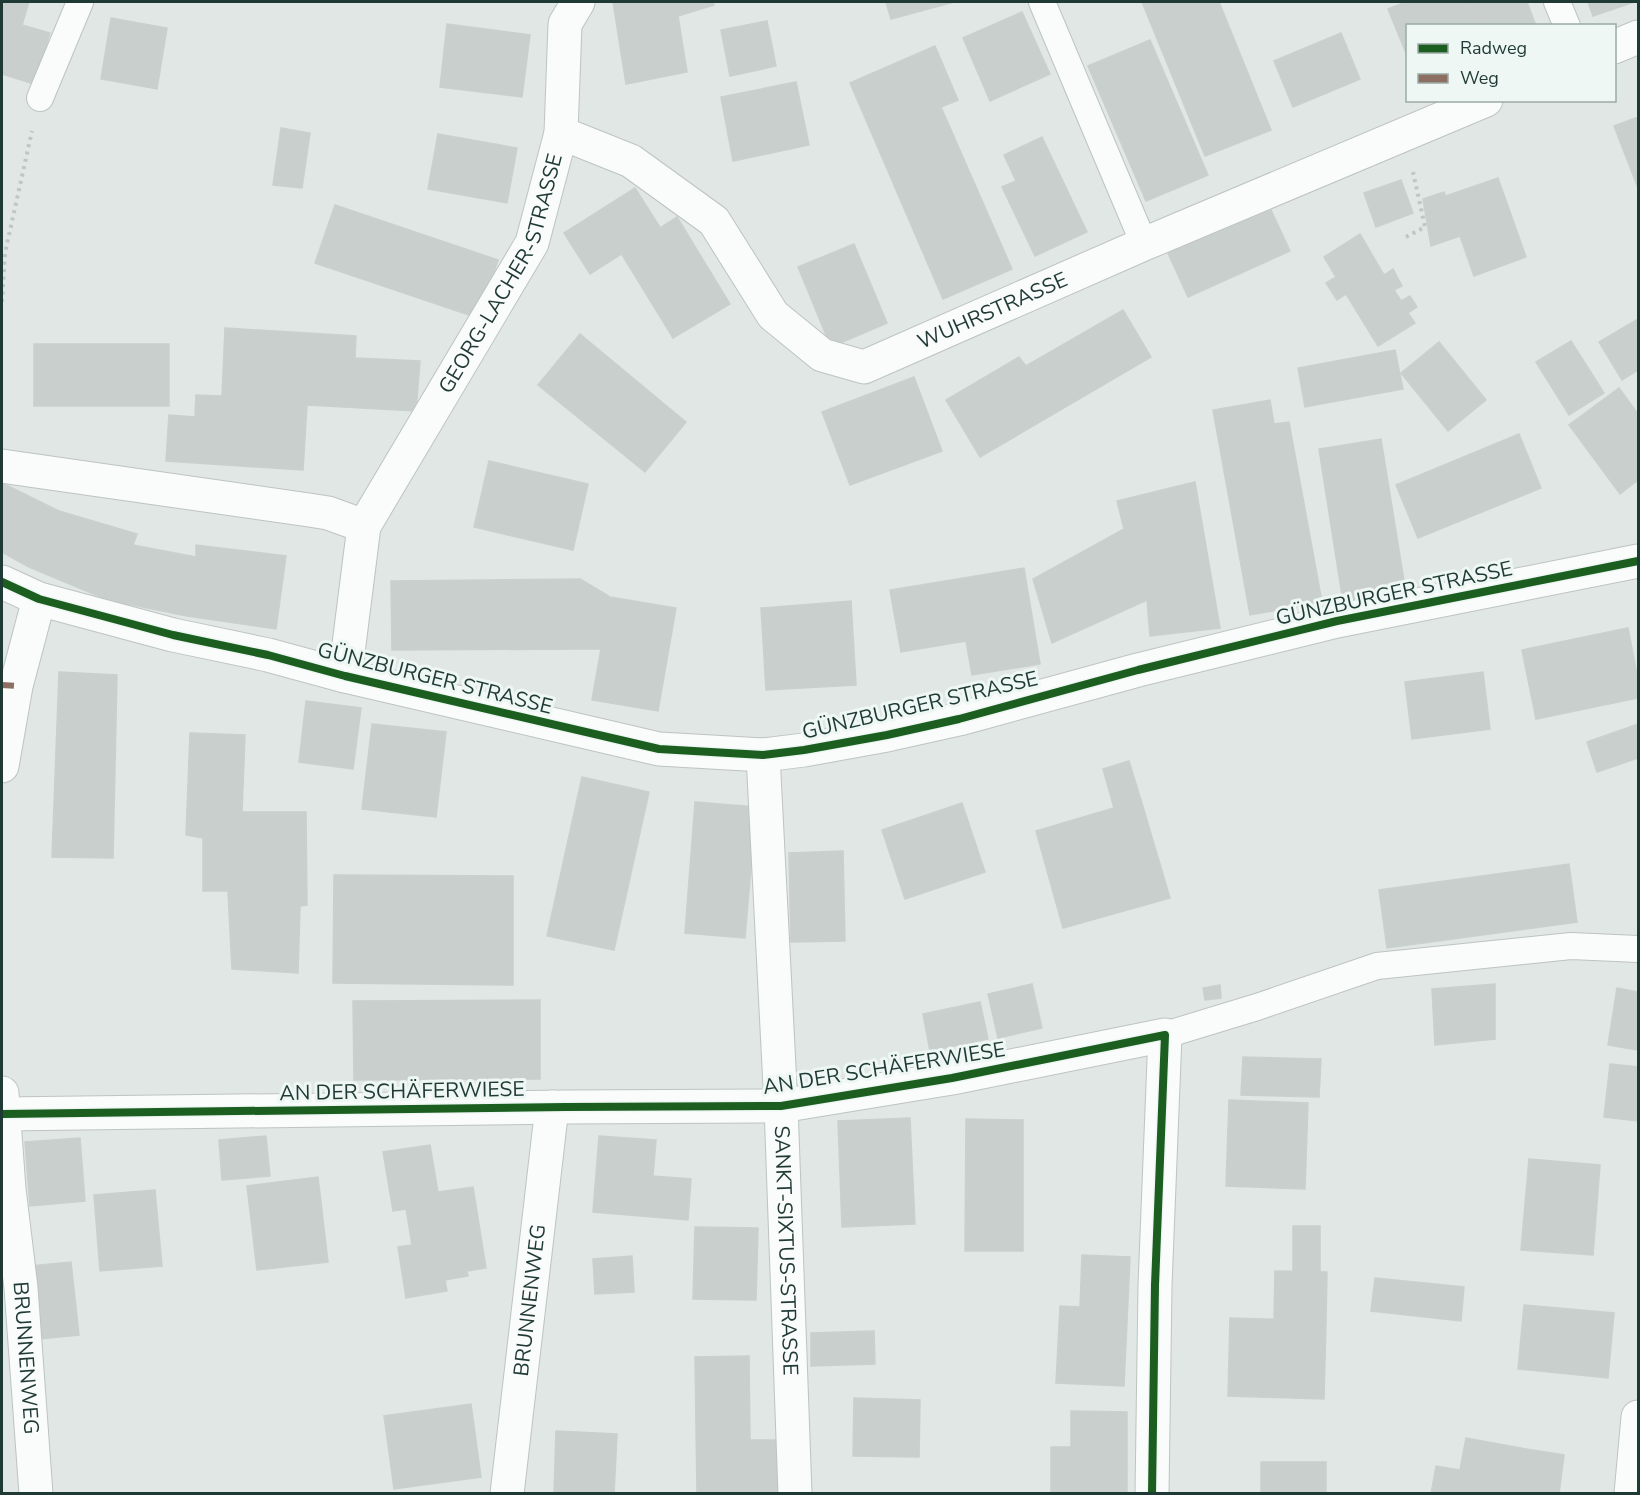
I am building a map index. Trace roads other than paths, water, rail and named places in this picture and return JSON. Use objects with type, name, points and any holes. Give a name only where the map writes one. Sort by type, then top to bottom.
[{"type":"street","name":"GEORG-LACHER-STRASSE","points":[[345,676],[364,526],[532,243],[561,133],[565,24],[578,2]]},
{"type":"street","points":[[1616,45],[1638,37]]},
{"type":"street","name":"WUHRSTRASSE","points":[[561,133],[631,160],[714,221],[773,315],[822,355],[864,367],[1144,244],[1481,102]]},
{"type":"street","points":[[2,466],[328,513],[364,526]]},
{"type":"street","name":"GÜNZBURGER STRASSE","points":[[2,582],[39,599],[173,635],[268,655],[345,676],[659,749],[763,755],[887,735],[1326,624],[1638,561]]},
{"type":"street","points":[[2,766],[9,686],[39,599]]},
{"type":"street","name":"SANKT-SIXTUS-STRASSE","points":[[763,755],[782,1106],[795,1494]]},
{"type":"street","points":[[1152,1494],[1155,1285],[1165,1035]]},
{"type":"street","name":"AN DER SCHÄFERWIESE","points":[[2,1103],[552,1107],[782,1106],[952,1078],[1165,1035]]},
{"type":"street","name":"BRUNNENWEG","points":[[2,1103],[9,1189],[21,1288],[36,1494]]},
{"type":"street","name":"BRUNNENWEG","points":[[507,1494],[552,1107]]},
{"type":"street","points":[[1631,1494],[1638,1417]]},
{"type":"lane","points":[[40,98],[80,2]]},
{"type":"lane","points":[[1042,2],[1144,244]]},
{"type":"lane","points":[[1557,2],[1566,24]]},
{"type":"lane","points":[[1165,1035],[1257,1007],[1377,966],[1571,946],[1638,949]]}]
